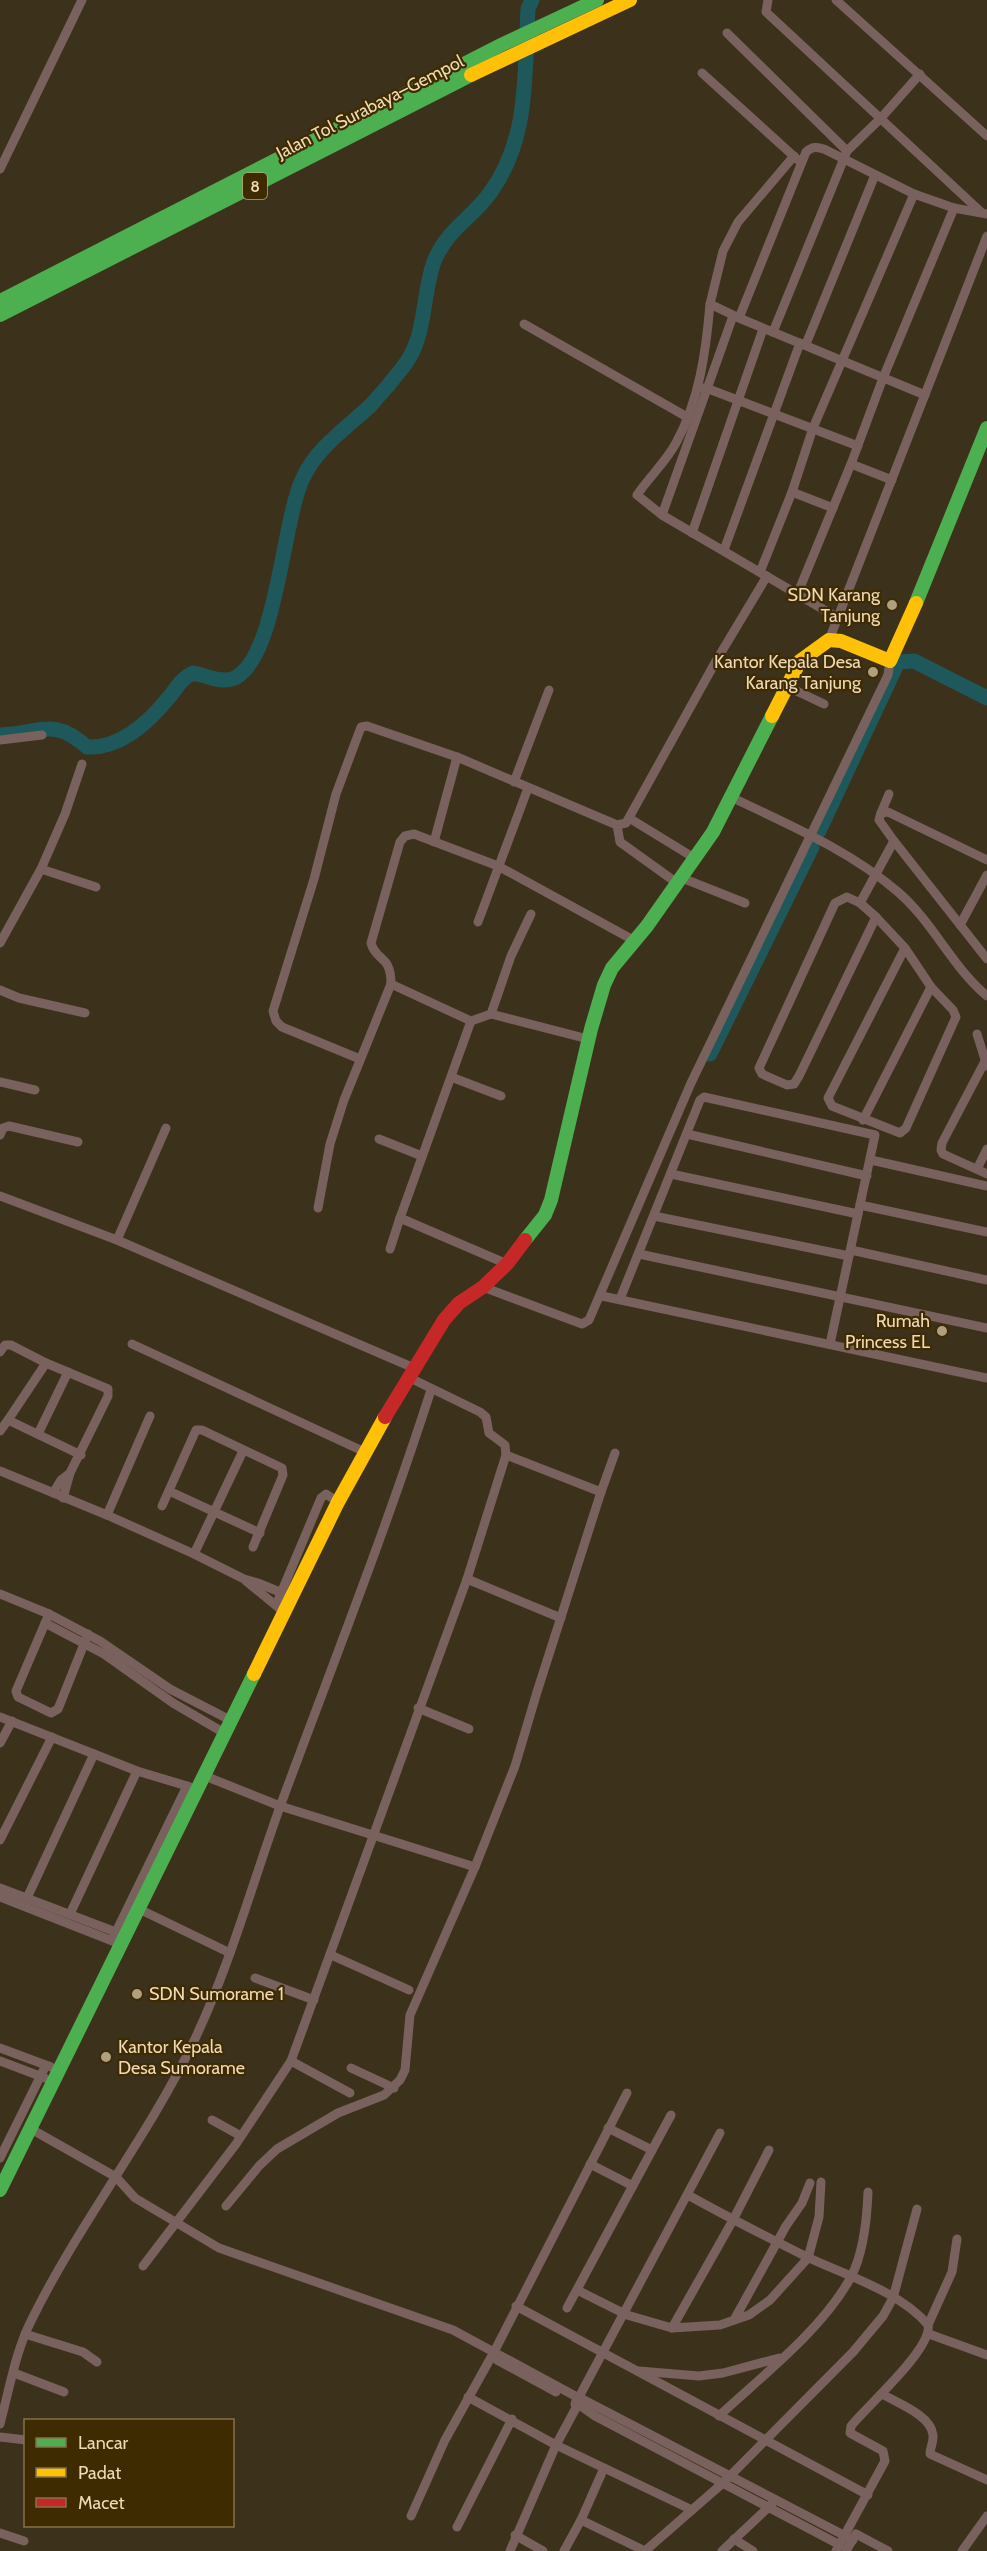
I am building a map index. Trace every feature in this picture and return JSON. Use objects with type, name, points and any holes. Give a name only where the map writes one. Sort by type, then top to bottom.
[{"type":"main road","name":"Jalan Tol Surabaya–Gempol","points":[[0,315],[506,50],[548,22],[597,0]]},
{"type":"main road","name":"Jalan Tol Surabaya–Gempol","points":[[0,301],[506,50],[548,37],[630,0]]},
{"type":"main road","points":[[0,2190],[31,2128],[49,2073],[119,1938],[140,1909],[192,1788],[205,1776],[232,1721],[287,1595],[338,1502],[411,1372],[444,1320],[459,1303],[483,1287],[507,1263],[545,1215],[551,1200],[588,1039],[604,985],[612,968],[696,859],[731,797],[800,661],[829,640],[841,641],[890,661],[900,643],[987,428]]},
{"type":"street","points":[[0,168],[82,0]]},
{"type":"street","points":[[768,0],[766,12],[985,214]]},
{"type":"street","points":[[836,0],[987,136]]},
{"type":"street","points":[[727,33],[846,155],[875,175],[914,194],[954,208],[985,214]]},
{"type":"street","points":[[702,73],[802,164]]},
{"type":"street","points":[[692,533],[768,330],[846,155],[920,74]]},
{"type":"street","points":[[838,618],[662,516],[637,495],[659,469],[677,442],[736,317],[806,152],[816,146],[846,155]]},
{"type":"street","points":[[662,516],[701,389],[710,304],[723,251],[738,222],[794,156]]},
{"type":"street","points":[[724,550],[803,344],[875,175]]},
{"type":"street","points":[[360,1059],[278,1025],[273,1011],[314,879],[336,794],[361,727],[367,726],[457,757],[617,825],[622,825],[628,818],[763,574],[813,429],[914,194]]},
{"type":"street","points":[[797,594],[954,208]]},
{"type":"street","points":[[829,640],[987,236]]},
{"type":"street","points":[[710,304],[925,396]]},
{"type":"street","points":[[524,324],[687,417]]},
{"type":"street","points":[[701,389],[740,400],[858,446]]},
{"type":"street","points":[[851,464],[892,480]]},
{"type":"street","points":[[792,492],[833,508]]},
{"type":"street","points":[[610,1297],[691,1083],[888,675],[890,661]]},
{"type":"street","points":[[786,686],[824,704]]},
{"type":"street","points":[[514,782],[549,690]]},
{"type":"street","points":[[0,740],[42,735]]},
{"type":"street","points":[[434,842],[457,757]]},
{"type":"street","points":[[0,943],[41,869],[65,814],[82,764]]},
{"type":"street","points":[[478,922],[528,788]]},
{"type":"street","points":[[889,794],[879,820],[987,959]]},
{"type":"street","points":[[731,797],[846,854],[876,876],[913,908],[965,975],[987,996]]},
{"type":"street","points":[[881,813],[888,812],[987,860]]},
{"type":"street","points":[[628,818],[696,859]]},
{"type":"street","points":[[617,825],[620,842],[679,880],[745,903]]},
{"type":"street","points":[[318,1208],[330,1143],[344,1100],[392,984],[388,963],[373,948],[372,943],[400,842],[405,836],[414,834],[498,866],[635,940]]},
{"type":"street","points":[[860,903],[894,841]]},
{"type":"street","points":[[41,869],[96,887]]},
{"type":"street","points":[[960,925],[987,876]]},
{"type":"street","points":[[876,917],[794,1084],[787,1085],[762,1074],[759,1068],[762,1058],[835,903],[847,897],[860,903],[876,917],[905,948],[931,987],[953,1010],[956,1017],[956,1022],[906,1128],[900,1133],[863,1120],[832,1106],[828,1098],[905,948]]},
{"type":"street","points":[[491,1014],[511,956],[531,914]]},
{"type":"street","points":[[392,984],[471,1021],[491,1014],[588,1039]]},
{"type":"street","points":[[863,1120],[931,987]]},
{"type":"street","points":[[0,990],[19,998],[85,1013]]},
{"type":"street","points":[[390,1249],[471,1021]]},
{"type":"street","points":[[977,1034],[986,1065],[942,1143],[941,1150],[943,1154],[987,1174]]},
{"type":"street","points":[[451,1077],[501,1096]]},
{"type":"street","points":[[0,1082],[35,1090]]},
{"type":"street","points":[[483,1287],[582,1324],[589,1320],[610,1297],[639,1254],[700,1100],[704,1097],[874,1134],[871,1160],[830,1344]]},
{"type":"street","points":[[0,1134],[3,1128],[9,1126],[78,1142]]},
{"type":"street","points":[[117,1240],[166,1128]]},
{"type":"street","points":[[687,1134],[867,1176]]},
{"type":"street","points":[[378,1139],[422,1156]]},
{"type":"street","points":[[977,1169],[987,1149]]},
{"type":"street","points":[[871,1160],[987,1185]]},
{"type":"street","points":[[671,1174],[987,1232]]},
{"type":"street","points":[[0,1196],[117,1240],[411,1372],[431,1389],[480,1412],[486,1417],[489,1433],[505,1444],[506,1455],[467,1580],[418,1708],[291,2061],[241,2136],[143,2266]]},
{"type":"street","points":[[654,1216],[987,1280]]},
{"type":"street","points":[[400,1218],[507,1263]]},
{"type":"street","points":[[639,1254],[987,1328]]},
{"type":"street","points":[[610,1297],[987,1378]]},
{"type":"street","points":[[0,1352],[8,1344],[108,1389],[109,1392],[81,1455],[70,1473],[63,1498]]},
{"type":"street","points":[[132,1344],[367,1453]]},
{"type":"street","points":[[0,1431],[46,1363]]},
{"type":"street","points":[[38,1434],[68,1372]]},
{"type":"street","points":[[0,2424],[25,2334],[39,2306],[166,2095],[194,2041],[230,1953],[280,1806],[366,1581],[431,1389]]},
{"type":"street","points":[[107,1515],[150,1416]]},
{"type":"street","points":[[8,1420],[81,1455]]},
{"type":"street","points":[[162,1506],[196,1430],[202,1430],[284,1471],[253,1547]]},
{"type":"street","points":[[194,1554],[243,1450]]},
{"type":"street","points":[[226,2206],[259,2166],[277,2149],[338,2113],[384,2095],[394,2088],[405,2070],[410,2015],[475,1867],[515,1766],[615,1453]]},
{"type":"street","points":[[506,1455],[601,1492]]},
{"type":"street","points":[[0,1471],[194,1554],[244,1579],[281,1609]]},
{"type":"street","points":[[52,1493],[61,1480],[70,1473]]},
{"type":"street","points":[[169,1491],[260,1533]]},
{"type":"street","points":[[244,1579],[258,1582],[287,1595]]},
{"type":"street","points":[[467,1580],[561,1617]]},
{"type":"street","points":[[0,1606],[2,1595],[232,1721]]},
{"type":"street","points":[[47,1618],[16,1691],[18,1697],[51,1713],[58,1709],[86,1639]]},
{"type":"street","points":[[86,1639],[173,1703],[226,1734]]},
{"type":"street","points":[[418,1708],[469,1729]]},
{"type":"street","points":[[0,1717],[137,1771],[192,1788],[119,1938]]},
{"type":"street","points":[[0,1743],[12,1721]]},
{"type":"street","points":[[0,1840],[52,1737]]},
{"type":"street","points":[[27,1898],[94,1754]]},
{"type":"street","points":[[70,1914],[137,1771]]},
{"type":"street","points":[[205,1776],[280,1806],[475,1867]]},
{"type":"street","points":[[0,1888],[70,1914],[119,1938]]},
{"type":"street","points":[[0,1897],[119,1938]]},
{"type":"street","points":[[140,1909],[230,1953]]},
{"type":"street","points":[[331,1955],[409,1990]]},
{"type":"street","points":[[255,1978],[314,2000]]},
{"type":"street","points":[[0,2048],[49,2073]]},
{"type":"street","points":[[0,2061],[49,2073]]},
{"type":"street","points":[[291,2061],[350,2093]]},
{"type":"street","points":[[351,2067],[394,2088]]},
{"type":"street","points":[[0,2158],[49,2073]]},
{"type":"street","points":[[411,2516],[468,2397],[486,2349],[516,2306],[627,2093]]},
{"type":"street","points":[[567,2308],[671,2115]]},
{"type":"street","points":[[212,2120],[241,2136]]},
{"type":"street","points":[[31,2128],[116,2177],[135,2198],[208,2243],[435,2323],[486,2349],[524,2377],[579,2401],[727,2479],[775,2500],[847,2541]]},
{"type":"street","points":[[608,2128],[652,2150]]},
{"type":"street","points":[[510,2551],[556,2445],[720,2133]]},
{"type":"street","points":[[672,2328],[733,2220],[769,2150]]},
{"type":"street","points":[[590,2164],[633,2186]]},
{"type":"street","points":[[577,2290],[626,2313],[672,2328],[720,2325],[734,2320],[760,2308],[808,2258],[816,2231],[822,2182]]},
{"type":"street","points":[[734,2320],[802,2203],[810,2183]]},
{"type":"street","points":[[719,2416],[816,2324],[852,2276],[864,2233],[868,2192]]},
{"type":"street","points":[[688,2195],[808,2258],[852,2276],[921,2317],[928,2329],[987,2355]]},
{"type":"street","points":[[802,2203],[820,2208]]},
{"type":"street","points":[[581,2520],[645,2551],[727,2479],[853,2352],[883,2316],[892,2298],[917,2209]]},
{"type":"street","points":[[847,2541],[886,2457],[883,2451],[854,2436],[849,2430],[916,2353],[942,2299],[952,2272],[957,2239]]},
{"type":"street","points":[[516,2306],[868,2495]]},
{"type":"street","points":[[25,2334],[83,2352],[97,2362]]},
{"type":"street","points":[[635,2370],[699,2376],[723,2373],[782,2358]]},
{"type":"street","points":[[14,2373],[64,2392]]},
{"type":"street","points":[[882,2394],[923,2418],[930,2425],[933,2435],[930,2454],[987,2480]]},
{"type":"street","points":[[468,2397],[556,2445],[692,2510]]},
{"type":"street","points":[[457,2528],[512,2420]]},
{"type":"street","points":[[0,2437],[24,2440]]},
{"type":"street","points":[[564,2551],[581,2520],[604,2468]]},
{"type":"street","points":[[727,2479],[768,2508],[847,2541],[888,2551]]},
{"type":"street","points":[[722,2551],[775,2500]]},
{"type":"street","points":[[962,2551],[987,2516]]},
{"type":"street","points":[[0,2533],[24,2541]]},
{"type":"street","points":[[515,2535],[543,2551]]},
{"type":"street","points":[[734,2539],[753,2551]]},
{"type":"waterway","points":[[0,735],[55,729],[65,732],[87,747],[112,743],[144,724],[189,675],[193,673],[227,680],[232,679],[247,667],[259,647],[269,619],[289,525],[303,478],[316,457],[371,405],[411,355],[417,342],[435,259],[447,239],[483,202],[503,172],[519,128],[525,81],[528,9],[532,0]]},
{"type":"waterway","points":[[819,831],[898,662],[914,661],[987,698]]},
{"type":"waterway","points":[[710,1054],[812,847]]},
{"type":"traffic: fast","points":[[0,301],[503,44],[597,0]]},
{"type":"traffic: fast","points":[[0,315],[471,75]]},
{"type":"traffic: fast","points":[[916,603],[987,428]]},
{"type":"traffic: fast","points":[[525,1240],[545,1215],[551,1200],[591,1029],[604,985],[612,968],[647,926],[713,832],[772,716]]},
{"type":"traffic: fast","points":[[0,2190],[254,1674]]},
{"type":"traffic: slow","points":[[471,75],[630,0]]},
{"type":"traffic: slow","points":[[772,716],[800,661],[829,640],[841,641],[890,661],[916,603]]},
{"type":"traffic: slow","points":[[254,1674],[338,1502],[385,1417]]},
{"type":"traffic: jam","points":[[385,1417],[444,1320],[459,1303],[483,1287],[507,1264],[525,1240]]},
{"type":"place","name":"SDN Karang Tanjung","points":[[892,605]]},
{"type":"place","name":"Kantor Kepala Desa Karang Tanjung","points":[[873,672]]},
{"type":"place","name":"Rumah Princess EL","points":[[942,1331]]},
{"type":"place","name":"SDN Sumorame 1","points":[[137,1994]]},
{"type":"place","name":"Kantor Kepala Desa Sumorame","points":[[106,2057]]}]
